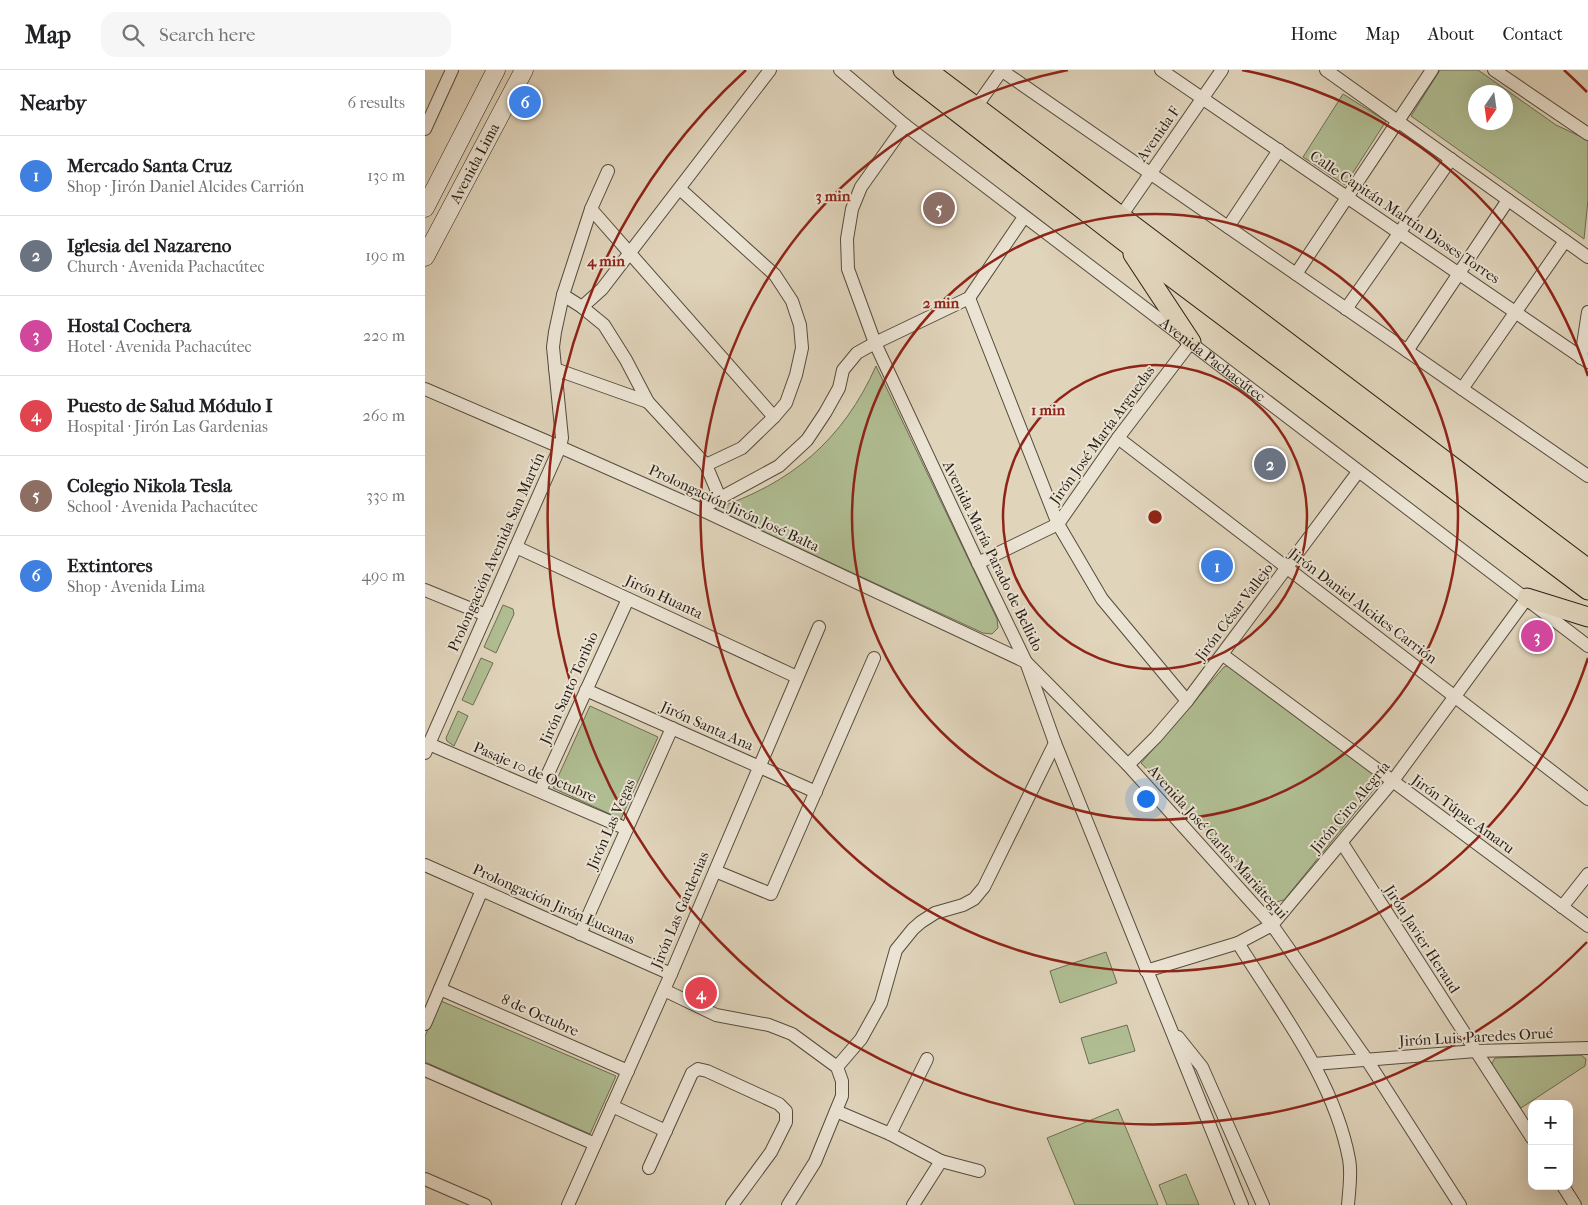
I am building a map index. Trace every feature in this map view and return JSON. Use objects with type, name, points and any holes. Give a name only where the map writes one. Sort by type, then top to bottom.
[{"type":"main road","name":"Avenida Lima","points":[[425,208],[496,70]]},
{"type":"main road","name":"Avenida Lima","points":[[425,257],[523,70]]},
{"type":"main road","points":[[903,70],[1125,242],[1588,590]]},
{"type":"main road","points":[[927,70],[1588,569]]},
{"type":"main road","points":[[1125,242],[1191,342]]},
{"type":"main road","points":[[1527,598],[1588,617]]},
{"type":"street","points":[[425,129],[452,70]]},
{"type":"street","points":[[582,307],[602,290],[770,70]]},
{"type":"street","name":"Avenida Pachacútec","points":[[840,70],[905,125],[1024,217],[1191,342],[1358,472],[1588,646]]},
{"type":"street","points":[[976,107],[1001,70],[1588,476]]},
{"type":"street","name":"Calle Capitán Martín Dioses Torres","points":[[1161,70],[1585,360]]},
{"type":"street","name":"Avenida F","points":[[1121,216],[1222,70]]},
{"type":"street","points":[[1326,70],[1588,257]]},
{"type":"street","points":[[1296,274],[1431,70]]},
{"type":"street","points":[[1494,70],[1588,134]]},
{"type":"street","name":"Avenida María Parado de Bellido","points":[[905,125],[861,187],[852,209],[847,239],[848,269],[875,342],[977,563],[1027,662],[1055,743],[1242,1205]]},
{"type":"street","points":[[1228,227],[1279,150]]},
{"type":"street","points":[[1346,309],[1451,159]]},
{"type":"street","points":[[560,447],[562,438],[553,348],[563,295],[591,210],[608,171]]},
{"type":"street","points":[[680,189],[775,275],[792,302],[800,325],[802,348],[796,375],[785,403],[774,417],[742,448],[706,465]]},
{"type":"street","points":[[1407,351],[1509,200]]},
{"type":"street","points":[[591,210],[774,417]]},
{"type":"street","points":[[700,510],[779,466],[807,440],[839,388],[843,370],[857,353],[875,342],[969,298],[1024,217]]},
{"type":"street","points":[[1462,389],[1565,241]]},
{"type":"street","points":[[563,295],[582,307],[604,325],[649,402],[706,465],[720,498]]},
{"type":"street","points":[[969,298],[1058,524],[1102,599],[1187,701]]},
{"type":"street","points":[[1585,360],[1588,312]]},
{"type":"street","name":"Jirón José María Arguedas","points":[[977,563],[1058,524],[1118,438],[1191,342]]},
{"type":"street","points":[[555,369],[649,402]]},
{"type":"street","name":"Prolongación Jirón José Balta","points":[[425,389],[700,510],[1027,662]]},
{"type":"street","name":"Jirón Daniel Alcides Carrión","points":[[1118,438],[1588,799]]},
{"type":"street","name":"Prolongación Avenida San Martín","points":[[427,749],[560,447]]},
{"type":"street","name":"Jirón César Vallejo","points":[[1127,765],[1156,737],[1187,701],[1358,472]]},
{"type":"street","name":"Jirón Huanta","points":[[517,547],[797,678]]},
{"type":"street","points":[[425,590],[486,615]]},
{"type":"street","name":"Jirón Ciro Alegría","points":[[1146,971],[1238,943],[1272,925],[1393,782],[1527,598]]},
{"type":"street","name":"Jirón Santo Toribio","points":[[540,792],[627,599]]},
{"type":"street","name":"Jirón Las Gardenias","points":[[568,1205],[671,974],[819,627]]},
{"type":"street","name":"Jirón Túpac Amaru","points":[[1223,655],[1588,926]]},
{"type":"street","points":[[715,871],[771,894],[874,658]]},
{"type":"street","name":"Avenida José Carlos Mariátegui","points":[[1027,662],[1127,765],[1272,925],[1367,1060],[1460,1205]]},
{"type":"street","name":"Jirón Santa Ana","points":[[586,690],[816,792]]},
{"type":"street","name":"Jirón Las Vegas","points":[[580,934],[672,728]]},
{"type":"street","points":[[837,1067],[861,1039],[881,1003],[896,950],[913,929],[935,913],[963,905],[975,899],[983,887],[1055,743]]},
{"type":"street","name":"Pasaje 10 de Octubre","points":[[427,749],[540,792],[627,829]]},
{"type":"street","name":"Jirón Javier Heraud","points":[[1342,843],[1528,1132]]},
{"type":"street","name":"Prolongación Jirón Lucanas","points":[[425,865],[671,974]]},
{"type":"street","points":[[1562,907],[1588,874]]},
{"type":"street","points":[[425,1024],[482,890]]},
{"type":"street","points":[[1238,943],[1314,1064],[1339,1122],[1350,1160],[1348,1205]]},
{"type":"street","name":"8 de Octubre","points":[[440,989],[628,1071]]},
{"type":"street","points":[[664,990],[716,1015],[769,1026],[792,1034],[837,1067],[842,1081],[842,1096],[815,1162],[788,1205]]},
{"type":"street","name":"Avenida María Parado de Bellido","points":[[1162,1009],[1179,1040],[1202,1067],[1263,1205]]},
{"type":"street","name":"Jirón Luis Paredes Orué","points":[[1314,1064],[1476,1051],[1588,1048]]},
{"type":"street","points":[[890,1134],[927,1059]]},
{"type":"street","points":[[649,1168],[692,1074],[698,1069],[707,1071],[779,1104],[786,1111],[786,1122],[771,1152],[732,1205]]},
{"type":"street","points":[[425,1070],[595,1144]]},
{"type":"street","points":[[612,1106],[666,1131]]},
{"type":"street","points":[[836,1111],[890,1134],[941,1161],[979,1171]]},
{"type":"street","points":[[913,1205],[941,1161]]},
{"type":"street","points":[[425,1179],[462,1200],[485,1205]]},
{"type":"street","points":[[1566,1190],[1575,1205]]},
{"type":"green space","points":[[1440,70],[1478,70],[1499,85],[1468,85],[1468,130],[1513,130],[1513,95],[1556,125],[1588,140],[1588,200],[1584,239],[1411,116]]},
{"type":"green space","points":[[1343,94],[1386,121],[1345,185],[1303,157]]},
{"type":"green space","points":[[876,366],[997,619],[998,628],[992,634],[983,633],[714,509],[767,487],[812,456],[848,416]]},
{"type":"green space","points":[[503,605],[513,609],[514,614],[496,653],[484,647]]},
{"type":"green space","points":[[481,658],[493,663],[473,705],[462,700]]},
{"type":"green space","points":[[1232,664],[1380,778],[1380,782],[1284,900],[1276,902],[1141,763],[1224,667]]},
{"type":"green space","points":[[590,706],[658,737],[621,819],[553,788]]},
{"type":"green space","points":[[458,711],[468,716],[454,746],[446,738]]},
{"type":"green space","points":[[1106,952],[1117,983],[1060,1003],[1050,971]]},
{"type":"green space","points":[[441,1001],[616,1076],[590,1134],[425,1062],[425,1036]]},
{"type":"green space","points":[[1127,1025],[1135,1051],[1089,1064],[1081,1038]]},
{"type":"green space","points":[[1581,1055],[1586,1059],[1585,1066],[1533,1100],[1528,1100],[1528,1103],[1521,1108],[1493,1068],[1492,1063],[1495,1058]]},
{"type":"green space","points":[[1118,1109],[1158,1205],[1075,1205],[1047,1138]]},
{"type":"green space","points":[[1186,1174],[1199,1205],[1167,1205],[1159,1185]]},
{"type":"place","name":"Extintores","points":[[525,102]]},
{"type":"place","name":"Colegio Nikola Tesla","points":[[939,208]]},
{"type":"place","name":"Iglesia del Nazareno","points":[[1270,464]]},
{"type":"place","name":"Mercado Santa Cruz","points":[[1217,566]]},
{"type":"place","name":"Hostal Cochera","points":[[1537,636]]},
{"type":"place","name":"Puesto de Salud Módulo I","points":[[701,993]]}]
